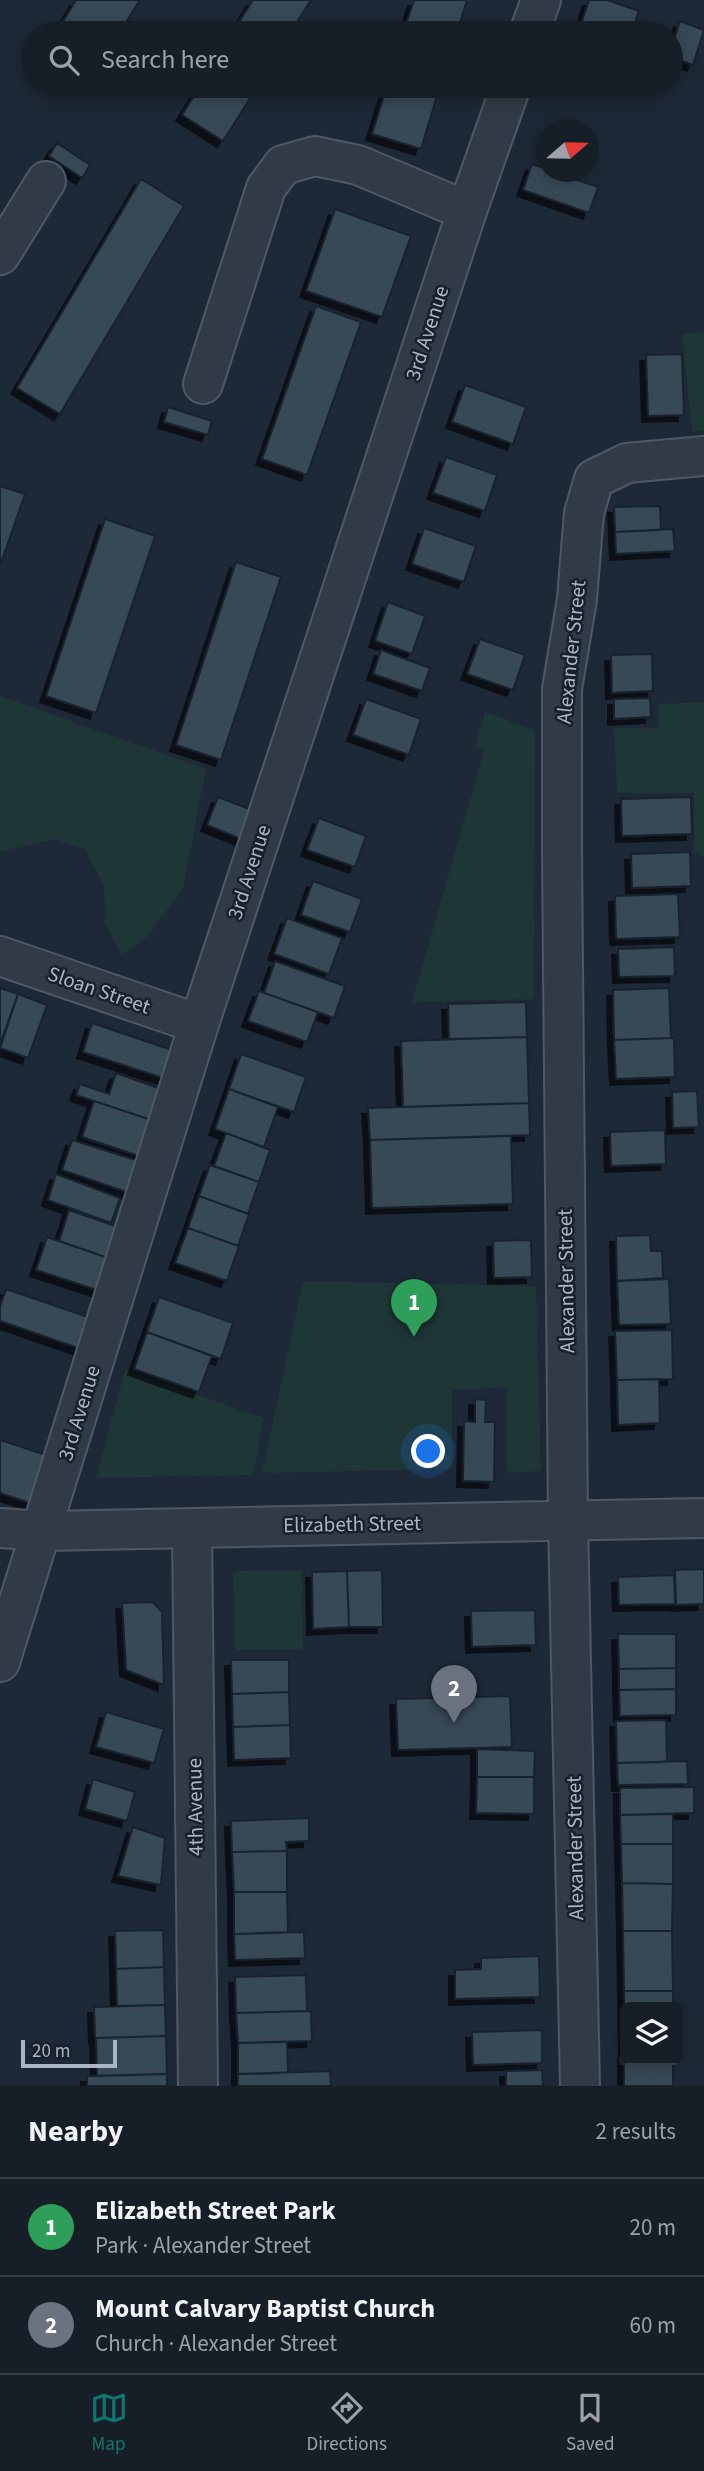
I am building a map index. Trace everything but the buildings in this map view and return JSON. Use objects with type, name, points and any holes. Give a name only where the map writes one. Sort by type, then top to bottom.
[{"type":"street","points":[[533,21],[541,0]]},
{"type":"street","name":"3rd Avenue","points":[[0,1662],[199,1024],[467,211],[507,98]]},
{"type":"street","points":[[203,384],[266,188],[283,165],[315,156],[358,165],[467,211]]},
{"type":"street","points":[[0,255],[46,181]]},
{"type":"street","name":"Alexander Street","points":[[580,2086],[568,1520],[562,689],[577,599],[584,513],[594,479],[626,463],[704,456]]},
{"type":"street","name":"Sloan Street","points":[[0,956],[199,1024]]},
{"type":"street","name":"Elizabeth Street","points":[[0,1528],[43,1531],[704,1518]]},
{"type":"street","name":"4th Avenue","points":[[192,1528],[198,2086]]},
{"type":"green space","points":[[704,332],[704,430],[692,432],[682,334]]},
{"type":"green space","points":[[0,696],[206,769],[183,889],[147,937],[121,955],[105,923],[104,886],[85,850],[55,839],[0,852]]},
{"type":"green space","points":[[704,702],[704,857],[694,852],[694,793],[617,793],[614,728],[658,728],[659,704]]},
{"type":"green space","points":[[485,712],[535,730],[534,999],[412,1002],[484,751],[475,748]]},
{"type":"green space","points":[[303,1281],[536,1286],[541,1471],[507,1473],[506,1388],[452,1390],[452,1469],[262,1473]]},
{"type":"green space","points":[[125,1370],[264,1418],[254,1475],[96,1478]]},
{"type":"green space","points":[[302,1570],[303,1650],[235,1650],[233,1571]]},
{"type":"place","name":"Elizabeth Street Park","points":[[414,1337]]},
{"type":"place","name":"Mount Calvary Baptist Church","points":[[454,1723]]}]
